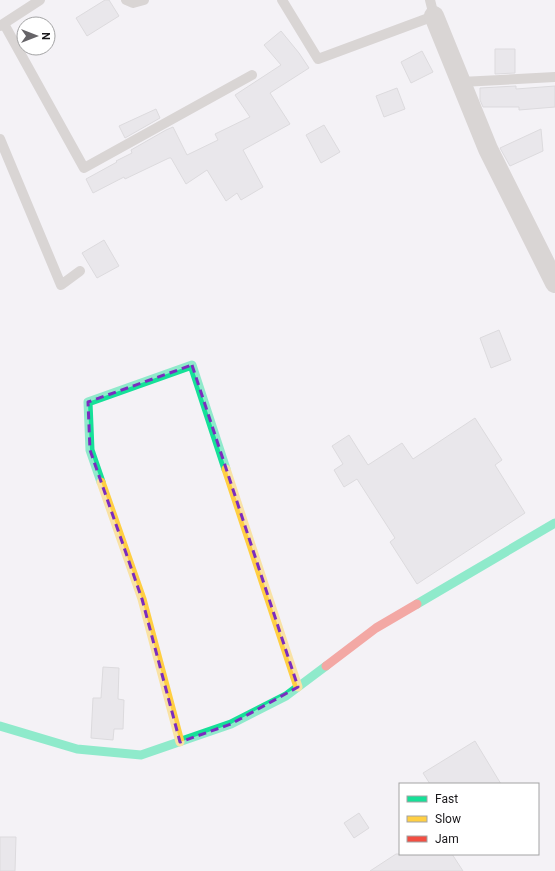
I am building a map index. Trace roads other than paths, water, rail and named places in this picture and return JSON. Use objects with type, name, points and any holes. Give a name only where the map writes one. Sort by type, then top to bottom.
[{"type":"street","points":[[432,8],[488,149],[555,283]]},
{"type":"street","points":[[180,742],[142,599],[90,450],[88,402],[192,365],[298,687]]},
{"type":"street","points":[[0,726],[78,749],[141,755],[231,724],[286,696],[376,628],[555,523]]},
{"type":"lane","points":[[40,0],[2,25],[84,168],[252,75]]},
{"type":"lane","points":[[126,0],[133,2],[144,0]]},
{"type":"lane","points":[[282,0],[318,59],[432,8]]},
{"type":"lane","points":[[461,82],[555,77]]},
{"type":"lane","points":[[0,139],[61,285],[80,272]]}]
